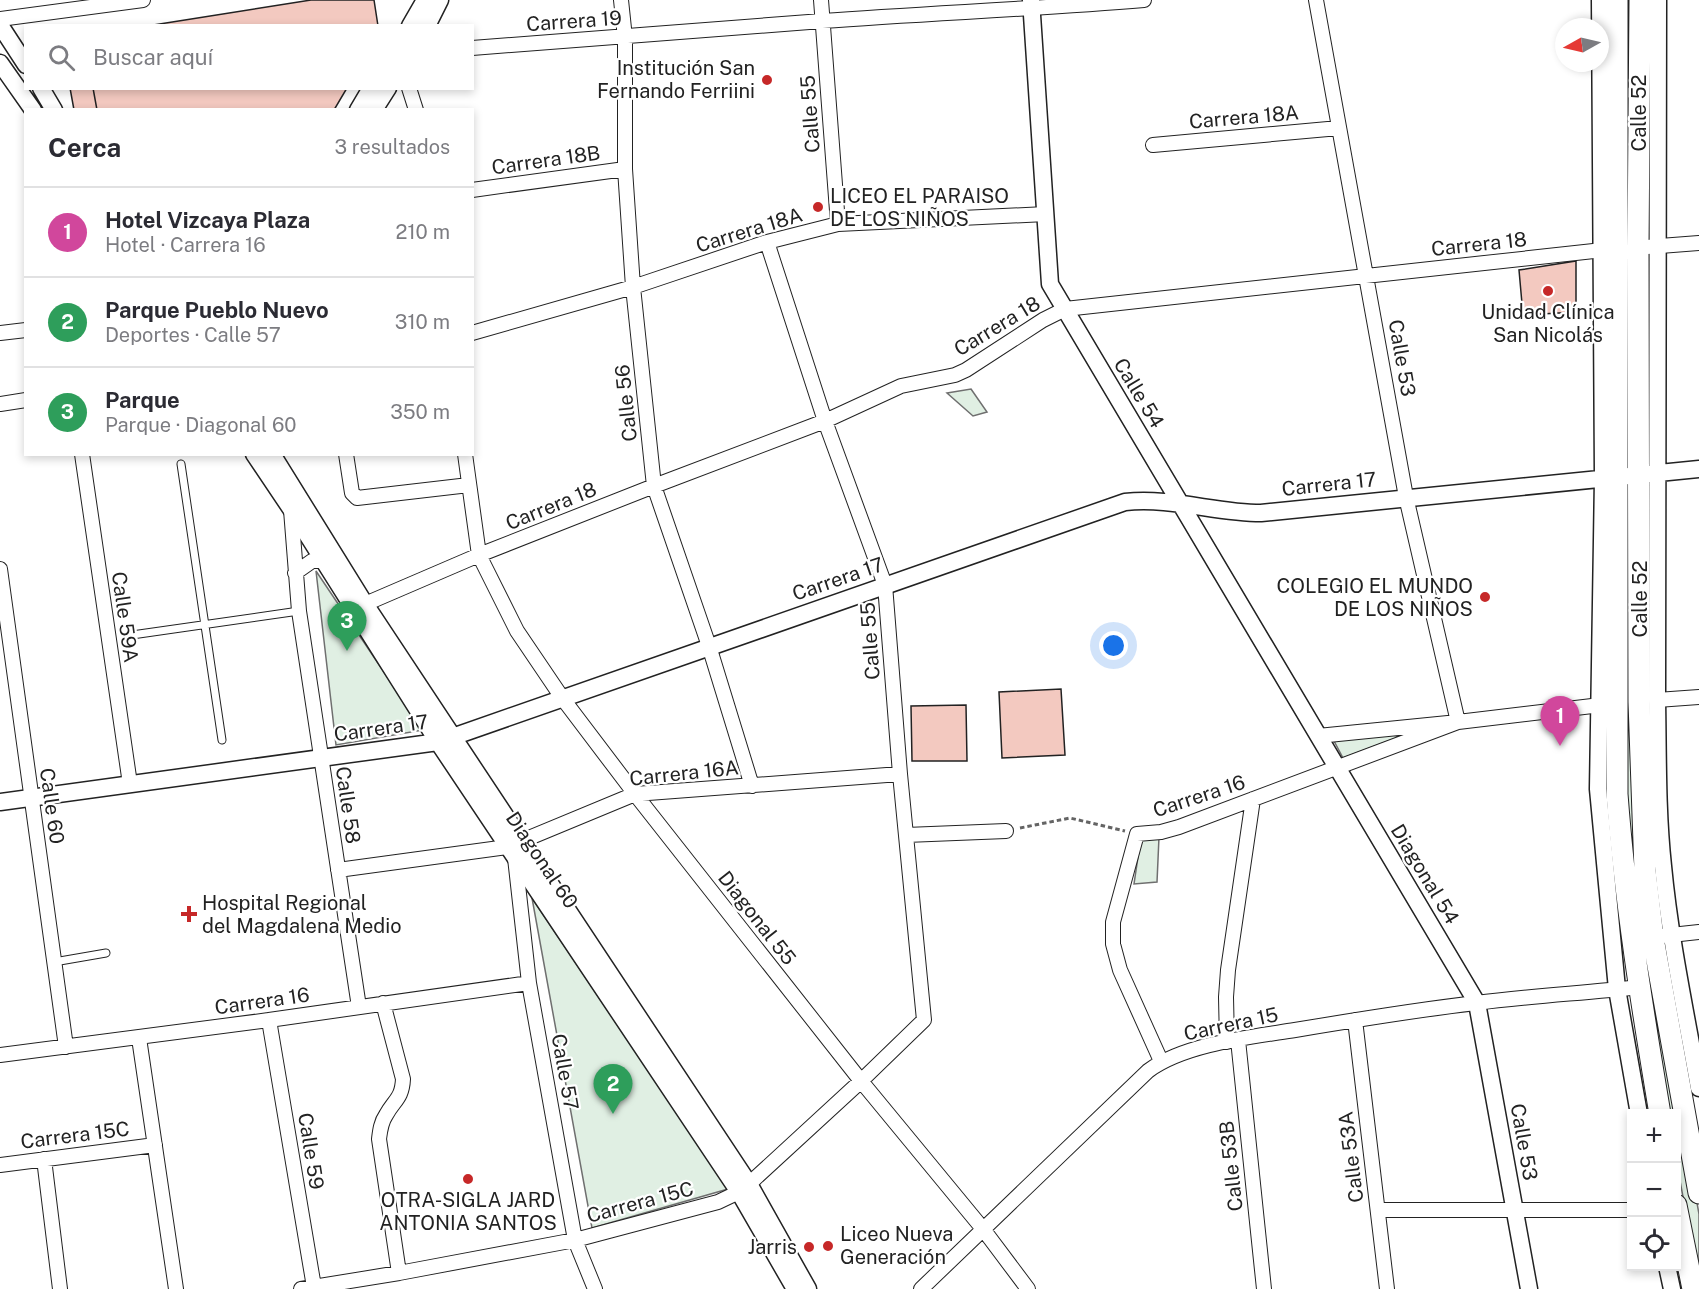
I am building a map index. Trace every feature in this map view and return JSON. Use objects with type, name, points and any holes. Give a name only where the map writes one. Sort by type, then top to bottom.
[{"type":"main road","name":"Calle 52","points":[[1617,0],[1629,248]]},
{"type":"main road","name":"Calle 52","points":[[1640,0],[1629,248],[1629,476],[1645,871],[1662,937],[1699,1193]]},
{"type":"main road","name":"Calle 52","points":[[1629,476],[1607,704],[1639,987],[1659,1109]]},
{"type":"main road","points":[[1679,1217],[1693,1289]]},
{"type":"street","points":[[0,19],[93,3],[143,0]]},
{"type":"street","points":[[411,24],[425,0]]},
{"type":"street","points":[[428,24],[440,0]]},
{"type":"street","name":"Calle 56","points":[[621,0],[625,38],[625,169],[633,287],[654,486],[709,646],[752,786]]},
{"type":"street","name":"Calle 55","points":[[821,0],[838,224]]},
{"type":"street","name":"Carrera 19","points":[[474,48],[625,38],[1032,4],[1144,0]]},
{"type":"street","name":"Calle 53","points":[[1316,0],[1406,497],[1458,722]]},
{"type":"street","name":"Calle 52","points":[[1600,0],[1629,248],[1629,476],[1657,700],[1662,937],[1699,1088]]},
{"type":"street","name":"Calle 52","points":[[1629,248],[1659,0]]},
{"type":"street","name":"Calle 54","points":[[1032,4],[1050,284],[1337,767]]},
{"type":"street","points":[[0,25],[24,62]]},
{"type":"street","points":[[0,63],[32,108]]},
{"type":"street","points":[[41,90],[53,108]]},
{"type":"street","points":[[359,108],[370,90]]},
{"type":"street","points":[[375,108],[387,90]]},
{"type":"street","points":[[410,90],[415,108]]},
{"type":"street","name":"Carrera 18A","points":[[1153,145],[1339,128]]},
{"type":"street","name":"Carrera 18B","points":[[474,190],[625,169]]},
{"type":"street","name":"Carrera 18A","points":[[474,332],[633,287],[767,242],[838,224],[1046,214]]},
{"type":"street","name":"Calle 55","points":[[767,242],[825,421],[885,585],[900,774],[924,1020]]},
{"type":"street","name":"Carrera 18","points":[[365,604],[479,555],[825,421],[902,386],[955,375],[1043,320],[1065,309],[1629,248],[1699,243]]},
{"type":"street","points":[[0,333],[24,330]]},
{"type":"street","points":[[0,404],[24,400]]},
{"type":"street","name":"Calle 59A","points":[[82,456],[130,784]]},
{"type":"street","name":"Diagonal 60","points":[[255,456],[438,742],[515,848],[744,1188],[808,1289]]},
{"type":"street","name":"Diagonal 60","points":[[273,456],[365,604],[454,737],[515,848]]},
{"type":"street","points":[[346,456],[352,493],[357,498],[469,485]]},
{"type":"street","points":[[465,456],[479,555]]},
{"type":"street","name":"Carrera 17","points":[[0,802],[438,742],[1125,502],[1143,500],[1236,513],[1261,513],[1699,469]]},
{"type":"street","name":"Calle 58","points":[[291,509],[299,611],[359,1007]]},
{"type":"street","name":"Diagonal 55","points":[[479,555],[517,631],[563,699],[861,1081],[983,1229],[1028,1289]]},
{"type":"street","points":[[295,573],[312,561],[323,561]]},
{"type":"street","name":"Calle 60","points":[[0,569],[66,1047]]},
{"type":"street","points":[[1657,700],[1699,697]]},
{"type":"street","name":"Calle 52","points":[[1607,704],[1598,789],[1617,989],[1638,1109]]},
{"type":"street","name":"Carrera 16","points":[[1318,736],[1607,704]]},
{"type":"street","name":"Carrera 16","points":[[1137,834],[1161,832],[1179,827],[1458,722]]},
{"type":"street","name":"Diagonal 54","points":[[1337,767],[1477,1003]]},
{"type":"street","name":"Carrera 16A","points":[[338,870],[515,848],[635,794],[900,774]]},
{"type":"street","name":"Calle 53B","points":[[1253,799],[1227,979],[1225,1014],[1232,1041],[1264,1289]]},
{"type":"street","points":[[906,835],[1006,831]]},
{"type":"street","points":[[1137,834],[1113,922],[1113,944],[1120,970],[1161,1061]]},
{"type":"street","name":"Calle 57","points":[[515,848],[529,983],[575,1240],[595,1289]]},
{"type":"street","points":[[1662,937],[1699,932]]},
{"type":"street","name":"Carrera 16","points":[[0,1056],[529,983]]},
{"type":"street","name":"Carrera 15","points":[[921,1289],[1161,1061],[1232,1041],[1355,1020],[1477,1003],[1639,987]]},
{"type":"street","name":"Calle 53","points":[[1477,1003],[1529,1289]]},
{"type":"street","points":[[382,1004],[403,1079],[403,1092],[386,1113],[381,1126],[380,1139],[399,1273]]},
{"type":"street","name":"Calle 59","points":[[269,1020],[307,1288]]},
{"type":"street","name":"Carrera 15C","points":[[307,1288],[337,1287],[575,1240],[718,1202],[744,1188],[924,1020]]},
{"type":"street","name":"Calle 53A","points":[[1355,1020],[1387,1289]]},
{"type":"street","points":[[139,1038],[176,1289]]},
{"type":"street","name":"Carrera 15C","points":[[0,1165],[155,1145]]},
{"type":"street","points":[[44,1159],[60,1289]]},
{"type":"street","name":"Diagonal 60","points":[[744,1188],[795,1289]]},
{"type":"street","points":[[1377,1210],[1627,1210]]},
{"type":"street","points":[[1668,1271],[1672,1289]]},
{"type":"lane","points":[[181,464],[222,740]]},
{"type":"lane","points":[[132,635],[299,611]]},
{"type":"lane","points":[[54,962],[106,953]]},
{"type":"path","name":"Carrera 16","points":[[1006,831],[1070,818],[1137,834]]},
{"type":"green space","points":[[971,389],[987,412],[973,416],[947,393]]},
{"type":"green space","points":[[1623,482],[1633,482],[1663,1012],[1680,1109],[1666,1109],[1645,1002],[1623,788]]},
{"type":"green space","points":[[316,571],[423,730],[336,745]]},
{"type":"green space","points":[[1415,731],[1343,758],[1333,739]]},
{"type":"green space","points":[[1141,837],[1159,837],[1157,882],[1134,884]]},
{"type":"green space","points":[[532,898],[728,1189],[592,1228]]},
{"type":"green space","points":[[1681,1113],[1699,1214],[1699,1282],[1681,1186]]},
{"type":"building","points":[[311,0],[374,0],[378,24],[160,24]]},
{"type":"building","points":[[70,90],[93,90],[97,108],[74,108]]},
{"type":"building","points":[[93,90],[346,90],[335,108],[97,108]]},
{"type":"building","name":"Unidad Clínica San Nicolás","points":[[1576,261],[1576,312],[1523,315],[1519,270]]},
{"type":"building","points":[[1061,689],[1065,755],[1002,758],[999,692]]},
{"type":"building","points":[[966,705],[967,761],[912,761],[911,706]]},
{"type":"place","name":"Institución San Fernando Ferriini","points":[[767,80]]},
{"type":"place","name":"LICEO EL PARAISO DE LOS NIÑOS","points":[[818,207]]},
{"type":"place","name":"Unidad Clínica San Nicolás","points":[[1548,291]]},
{"type":"place","name":"COLEGIO EL MUNDO DE LOS NIÑOS","points":[[1485,597]]},
{"type":"place","name":"Parque","points":[[347,651]]},
{"type":"place","name":"Hotel Vizcaya Plaza","points":[[1560,746]]},
{"type":"place","name":"Hospital Regional del Magdalena Medio","points":[[189,914]]},
{"type":"place","name":"Parque Pueblo Nuevo","points":[[613,1114]]},
{"type":"place","name":"OTRA-SIGLA JARD ANTONIA SANTOS","points":[[468,1179]]},
{"type":"place","name":"Liceo Nueva Generación","points":[[828,1246]]},
{"type":"place","name":"Jarris","points":[[809,1247]]}]
